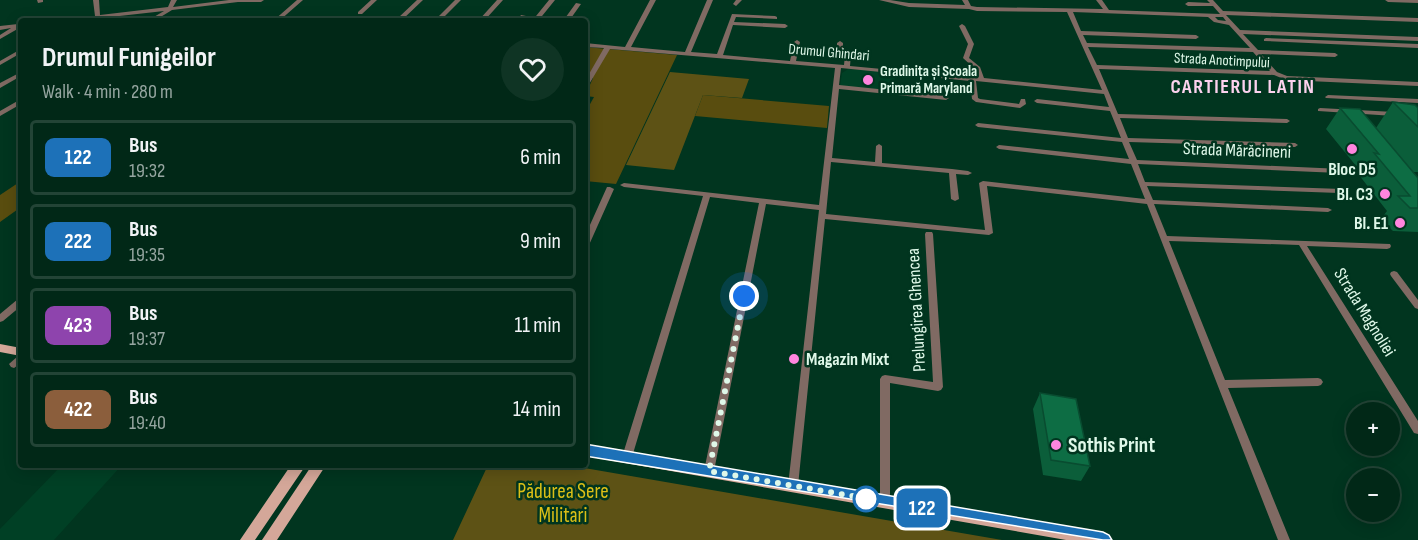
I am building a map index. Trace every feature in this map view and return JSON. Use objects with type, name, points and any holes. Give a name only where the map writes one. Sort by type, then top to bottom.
[{"type":"main road","points":[[0,348],[18,354]]},
{"type":"main road","points":[[588,450],[1104,540]]},
{"type":"main road","points":[[247,540],[297,468]]},
{"type":"main road","points":[[269,540],[317,468]]},
{"type":"street","points":[[96,0],[98,17]]},
{"type":"street","points":[[155,18],[169,10],[174,0]]},
{"type":"street","points":[[92,18],[234,1],[261,0]]},
{"type":"street","points":[[279,18],[300,0]]},
{"type":"street","points":[[360,13],[374,0]]},
{"type":"street","points":[[401,18],[420,0]]},
{"type":"street","points":[[440,18],[458,0]]},
{"type":"street","points":[[484,18],[500,0]]},
{"type":"street","points":[[537,18],[552,0]]},
{"type":"street","points":[[627,49],[653,0]]},
{"type":"street","points":[[687,54],[710,0]]},
{"type":"street","points":[[883,0],[909,5],[1001,10],[1418,20]]},
{"type":"street","points":[[965,0],[971,8]]},
{"type":"street","points":[[994,0],[1001,10]]},
{"type":"street","points":[[1034,0],[1042,10]]},
{"type":"street","points":[[1099,0],[1106,11]]},
{"type":"street","points":[[1388,0],[1418,1]]},
{"type":"street","points":[[1188,4],[1212,2],[1275,73]]},
{"type":"street","points":[[568,18],[578,4]]},
{"type":"street","points":[[1070,12],[1106,92],[1284,540]]},
{"type":"street","points":[[117,18],[124,14]]},
{"type":"street","points":[[719,57],[734,15],[775,18]]},
{"type":"street","points":[[1209,15],[1216,21],[1233,24]]},
{"type":"street","points":[[731,23],[785,26]]},
{"type":"street","points":[[0,28],[18,26]]},
{"type":"street","points":[[962,26],[971,44],[966,58],[978,68],[982,80]]},
{"type":"street","points":[[0,37],[18,27]]},
{"type":"street","points":[[1240,32],[1418,39]]},
{"type":"street","points":[[1080,33],[1196,37]]},
{"type":"street","points":[[1266,40],[1418,46]]},
{"type":"street","points":[[793,62],[797,42]]},
{"type":"street","points":[[793,486],[836,87],[848,54],[840,50],[840,43]]},
{"type":"street","name":"Drumul Ghindari","points":[[588,45],[1106,92]]},
{"type":"street","points":[[1085,45],[1335,55]]},
{"type":"street","points":[[588,81],[608,47]]},
{"type":"street","points":[[0,63],[18,53]]},
{"type":"street","name":"Strada Anotimpului","points":[[1095,68],[1275,73],[1286,78],[1418,84]]},
{"type":"street","points":[[0,86],[18,76]]},
{"type":"street","points":[[973,79],[975,99],[978,101],[1020,106],[1023,100]]},
{"type":"street","points":[[836,87],[946,98]]},
{"type":"street","points":[[1328,98],[1418,101]]},
{"type":"street","points":[[1037,101],[1114,112],[1287,121]]},
{"type":"street","points":[[0,114],[18,103]]},
{"type":"street","points":[[1320,110],[1401,114]]},
{"type":"street","name":"Strada Mărăcineni","points":[[978,126],[1125,140],[1295,145]]},
{"type":"street","points":[[878,165],[879,146]]},
{"type":"street","name":"Strada Mărăcineni","points":[[999,147],[1133,162],[1339,171]]},
{"type":"street","points":[[828,160],[968,173]]},
{"type":"street","points":[[952,171],[955,199]]},
{"type":"street","points":[[624,185],[763,201],[823,212],[989,233],[983,183],[1149,202],[1328,210]]},
{"type":"street","name":"Strada Mărăcineni","points":[[1142,184],[1339,191]]},
{"type":"street","points":[[588,238],[610,189]]},
{"type":"street","points":[[627,457],[707,195]]},
{"type":"street","points":[[709,471],[763,201]]},
{"type":"street","name":"Prelungirea Ghencea","points":[[885,502],[885,379],[938,387],[930,234]]},
{"type":"street","name":"Strada Magnoliei","points":[[1163,238],[1387,246]]},
{"type":"street","name":"Strada Magnoliei","points":[[1302,244],[1418,430]]},
{"type":"street","points":[[1394,274],[1418,306]]},
{"type":"street","points":[[0,319],[18,304]]},
{"type":"street","points":[[1222,384],[1318,382]]},
{"type":"shaded area","points":[[588,47],[677,55],[616,184],[588,181],[588,108],[594,97],[588,96],[588,89],[593,78],[588,77]]},
{"type":"shaded area","name":"Gradinița și Școala Primară Maryland","points":[[850,68],[895,72],[894,92],[840,86],[842,73]]},
{"type":"shaded area","points":[[703,95],[829,106],[827,128],[695,116]]},
{"type":"shaded area","points":[[18,183],[18,209],[0,222],[0,195]]},
{"type":"shaded area","points":[[59,468],[119,468],[54,540],[0,540],[0,529]]},
{"type":"green space","points":[[670,72],[749,79],[742,98],[703,95],[674,170],[626,165]]},
{"type":"green space","name":"Pădurea Sere Militari","points":[[487,468],[584,468],[1002,540],[453,540]]},
{"type":"building","points":[[1393,102],[1415,105],[1418,108],[1418,127]]},
{"type":"building","points":[[1340,108],[1360,109],[1418,178],[1418,208],[1410,208],[1398,196],[1410,196],[1374,153],[1379,154]]},
{"type":"building","points":[[1040,393],[1076,399],[1090,466],[1051,460]]},
{"type":"bus line","name":"122","points":[[588,451],[1103,540]]},
{"type":"place","name":"Gradinița și Școala Primară Maryland","points":[[868,80]]},
{"type":"place","name":"Bloc D5","points":[[1352,149]]},
{"type":"place","name":"Bl. C3","points":[[1385,194]]},
{"type":"place","name":"Bl. E1","points":[[1400,223]]},
{"type":"place","name":"Magazin Mixt","points":[[794,359]]},
{"type":"place","name":"Sothis Print","points":[[1056,445]]},
{"type":"district","name":"CARTIERUL LATIN","points":[[1243,86]]},
{"type":"route","points":[[744,296],[709,471],[875,500],[866,499]]}]
